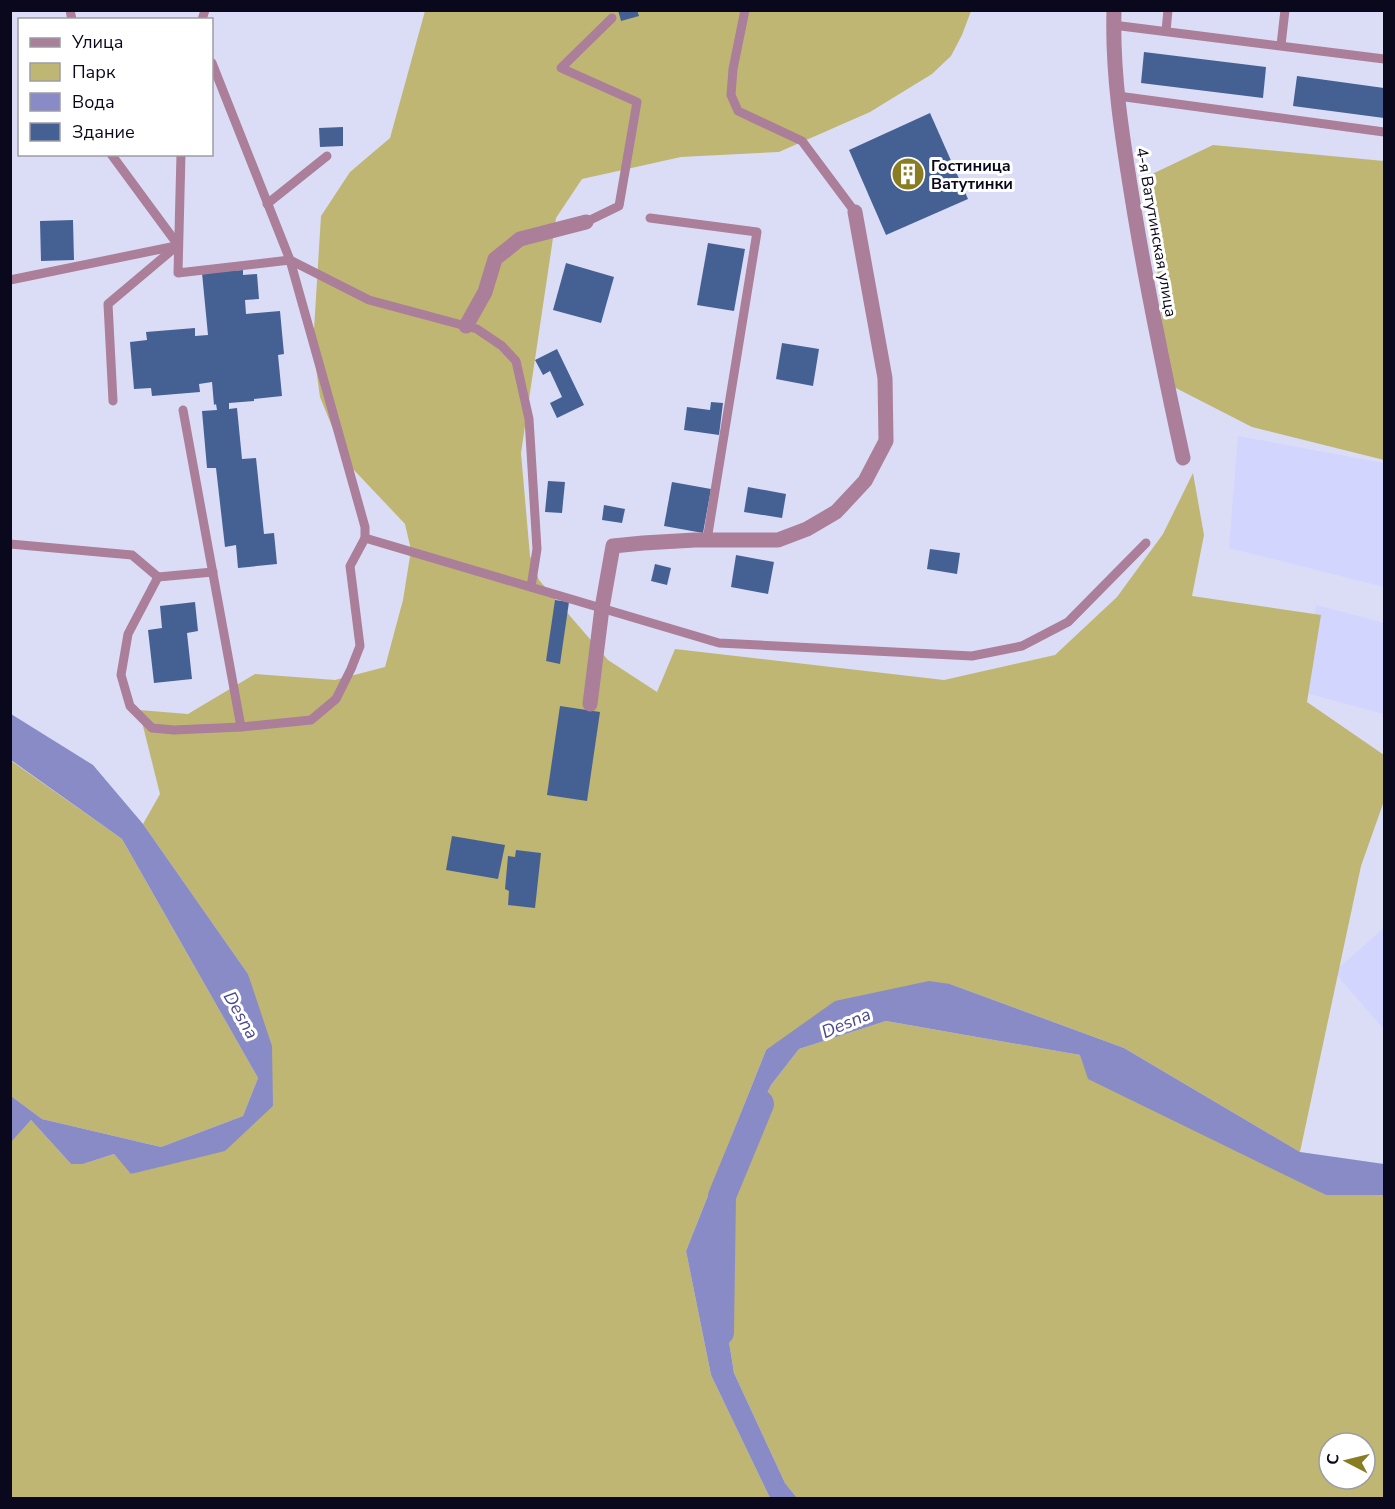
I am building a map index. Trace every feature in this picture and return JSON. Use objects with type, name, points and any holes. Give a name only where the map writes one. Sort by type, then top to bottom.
[{"type":"street","name":"4-я Ватутинская улица","points":[[1114,18],[1118,96],[1125,155],[1152,314],[1183,458]]},
{"type":"street","points":[[590,704],[602,608],[613,546],[707,540],[778,540],[807,529],[836,512],[865,481],[886,441],[885,378],[855,212]]},
{"type":"street","points":[[466,326],[485,292],[495,259],[520,239],[585,222]]},
{"type":"lane","points":[[746,10],[732,69],[731,95],[738,111],[802,141],[855,212]]},
{"type":"lane","points":[[1166,31],[1168,10]]},
{"type":"lane","points":[[1281,45],[1285,10]]},
{"type":"lane","points":[[585,222],[619,206],[637,102],[561,68],[612,18]]},
{"type":"lane","points":[[1114,18],[1166,31],[1384,59]]},
{"type":"lane","points":[[158,577],[128,634],[122,675],[130,706],[152,728],[174,730],[241,727],[311,720],[336,699],[360,646],[350,566],[365,538],[365,527],[290,260],[213,66]]},
{"type":"lane","points":[[1118,96],[1384,132]]},
{"type":"lane","points":[[112,156],[178,245]]},
{"type":"lane","points":[[181,156],[178,273],[290,260],[369,300],[477,329],[502,346],[516,361],[529,419],[537,549],[531,587]]},
{"type":"lane","points":[[267,204],[327,156]]},
{"type":"lane","points":[[650,218],[757,232],[707,540]]},
{"type":"lane","points":[[10,280],[178,245]]},
{"type":"lane","points":[[113,401],[108,304],[178,245]]},
{"type":"lane","points":[[183,410],[241,727]]},
{"type":"lane","points":[[365,538],[719,643],[972,656],[1022,646],[1068,622],[1146,543]]},
{"type":"lane","points":[[10,544],[132,555],[158,577],[213,572]]},
{"type":"shaded area","points":[[1238,436],[1384,463],[1384,587],[1229,548]]},
{"type":"shaded area","points":[[1316,605],[1384,623],[1384,714],[1298,691]]},
{"type":"shaded area","points":[[1384,928],[1384,1029],[1334,972]]},
{"type":"green space","points":[[425,11],[971,11],[951,56],[932,74],[870,112],[779,152],[681,157],[582,179],[556,218],[521,453],[530,556],[539,580],[608,660],[657,692],[675,649],[944,680],[1055,655],[1117,597],[1163,534],[1193,473],[1204,535],[1192,596],[1321,615],[1307,702],[1384,755],[1384,801],[1361,866],[1300,1152],[1124,1048],[950,984],[766,1050],[686,1251],[711,1375],[770,1498],[11,1498],[10,1142],[31,1120],[71,1164],[83,1164],[114,1154],[132,1174],[273,1106],[248,974],[143,824],[160,794],[139,710],[188,714],[255,674],[335,680],[385,667],[403,600],[411,550],[405,524],[353,469],[340,446],[320,397],[313,346],[321,216],[350,172],[390,138]]},
{"type":"green space","points":[[1213,145],[1384,161],[1384,460],[1252,427],[1168,384],[1148,176]]},
{"type":"green space","points":[[10,760],[122,839],[258,1078],[243,1116],[161,1147],[42,1119],[11,1096]]},
{"type":"green space","points":[[886,1021],[1080,1055],[1326,1195],[1384,1195],[1384,1498],[797,1498],[785,1483],[734,1373],[715,1255],[724,1183],[771,1085],[799,1049]]},
{"type":"water","points":[[11,714],[93,765],[143,824],[248,974],[272,1046],[273,1106],[225,1151],[131,1174],[114,1154],[83,1164],[71,1164],[31,1120],[11,1142],[11,1096],[42,1119],[161,1147],[243,1116],[258,1078],[122,839],[11,760]]},
{"type":"water","points":[[929,981],[950,984],[1124,1048],[1300,1152],[1384,1164],[1384,1195],[1326,1195],[1088,1079],[1080,1055],[886,1021],[799,1049],[771,1085],[724,1183],[715,1255],[734,1373],[785,1483],[797,1498],[770,1498],[711,1375],[686,1251],[766,1050],[835,1001]]},
{"type":"building","points":[[618,10],[637,10],[639,16],[621,21]]},
{"type":"building","points":[[1144,52],[1266,67],[1263,98],[1141,83]]},
{"type":"building","points":[[1297,76],[1384,88],[1384,118],[1293,106]]},
{"type":"building","name":"Гостиница Ватутинки","points":[[930,113],[968,199],[886,235],[849,150]]},
{"type":"building","points":[[343,127],[343,146],[320,147],[319,128]]},
{"type":"building","points":[[73,220],[74,260],[41,261],[40,221]]},
{"type":"building","points":[[708,243],[745,249],[734,311],[697,305]]},
{"type":"building","points":[[566,263],[614,277],[601,323],[553,310]]},
{"type":"building","points":[[243,270],[243,275],[257,274],[259,299],[245,300],[246,314],[280,311],[284,354],[278,355],[282,396],[229,403],[229,409],[237,408],[242,459],[256,458],[264,534],[274,533],[277,564],[238,568],[236,545],[225,547],[216,468],[207,468],[202,411],[217,410],[216,404],[214,405],[212,382],[199,384],[200,392],[152,396],[151,388],[134,389],[130,342],[147,340],[146,332],[195,328],[195,336],[208,335],[202,273]]},
{"type":"building","points":[[782,343],[819,349],[813,386],[776,379]]},
{"type":"building","points":[[557,349],[584,405],[557,418],[550,403],[562,397],[550,371],[543,375],[535,360]]},
{"type":"building","points":[[711,402],[723,403],[719,435],[684,430],[687,407],[710,410]]},
{"type":"building","points":[[548,481],[565,482],[562,513],[545,512]]},
{"type":"building","points":[[672,482],[711,489],[703,533],[664,526]]},
{"type":"building","points":[[748,487],[786,494],[782,518],[744,512]]},
{"type":"building","points":[[604,505],[625,509],[622,523],[602,520]]},
{"type":"building","points":[[930,549],[960,553],[957,574],[927,569]]},
{"type":"building","points":[[736,555],[774,562],[768,594],[731,587]]},
{"type":"building","points":[[655,564],[671,568],[667,585],[651,581]]},
{"type":"building","points":[[555,600],[569,602],[560,664],[546,661]]},
{"type":"building","points":[[195,602],[198,631],[187,633],[192,679],[154,683],[148,630],[162,628],[160,606]]},
{"type":"building","points":[[560,706],[600,712],[587,801],[547,795]]},
{"type":"building","points":[[452,836],[505,845],[498,879],[446,870]]},
{"type":"building","points":[[516,850],[541,853],[535,908],[508,905],[509,891],[505,889],[508,856],[515,857]]},
{"type":"waterway","name":"Desna","points":[[720,1332],[722,1196],[760,1104]]},
{"type":"place","name":"Гостиница Ватутинки","points":[[908,174]]}]
